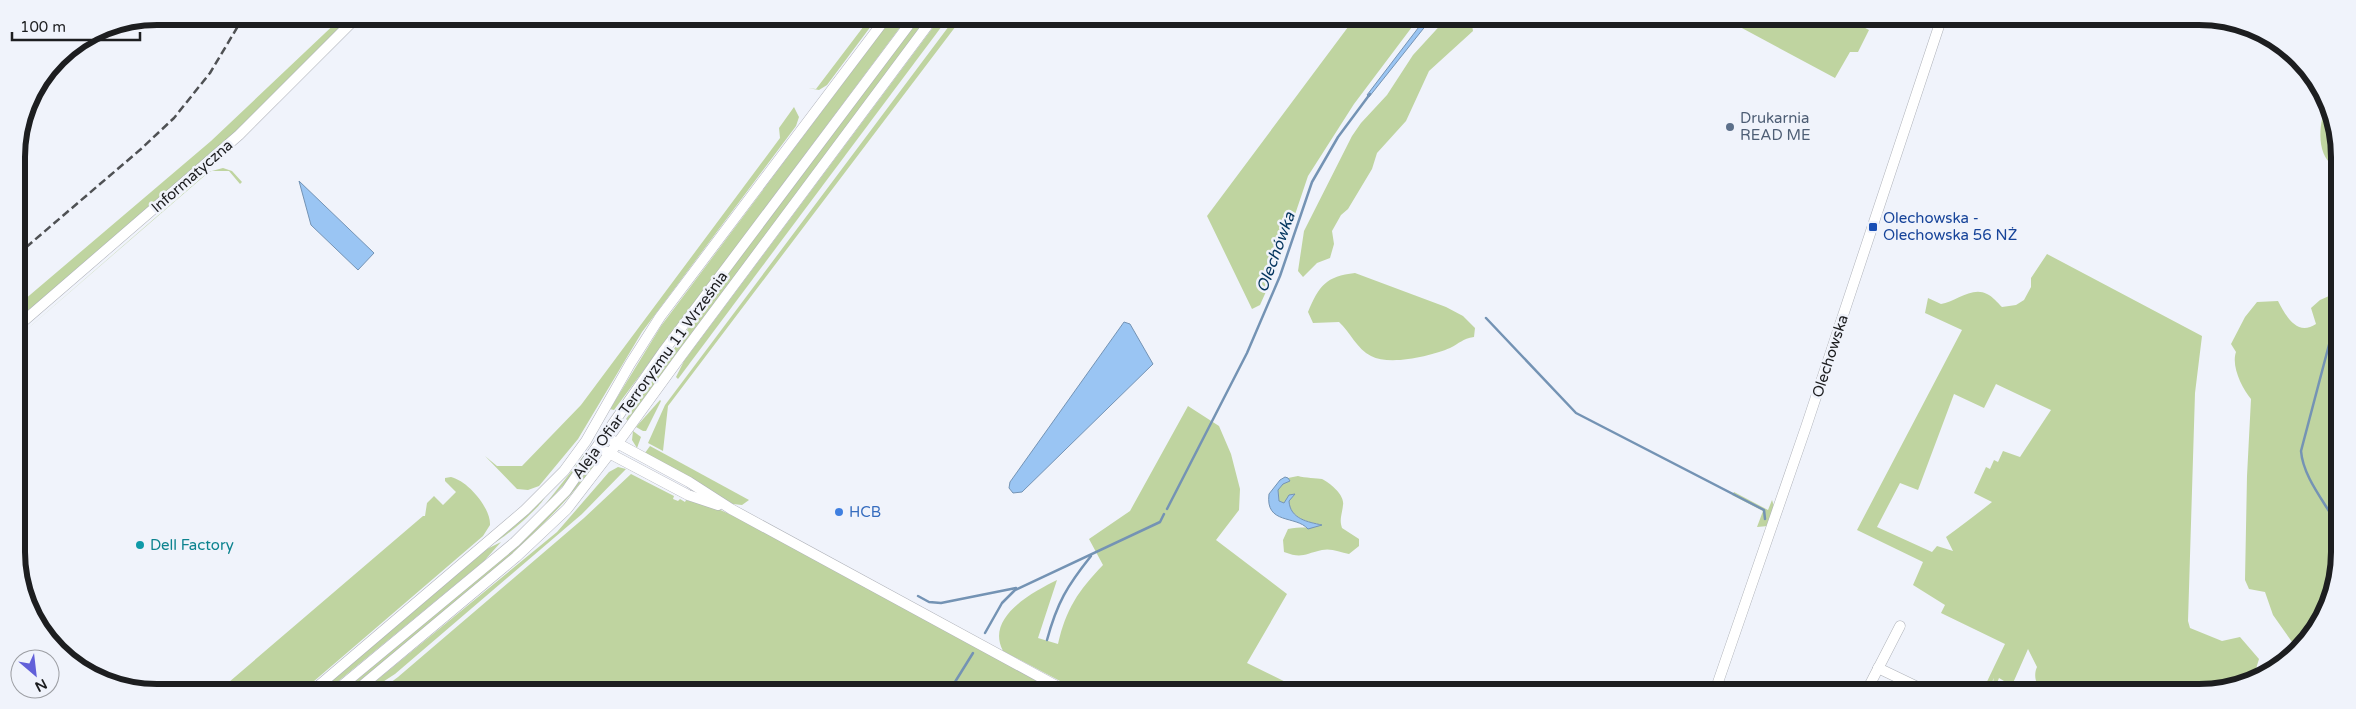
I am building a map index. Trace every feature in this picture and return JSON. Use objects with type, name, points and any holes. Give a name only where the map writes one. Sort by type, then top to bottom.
[{"type":"street","name":"Informatyczna","points":[[25,320],[240,135],[350,25]]},
{"type":"street","points":[[321,684],[525,510],[564,471],[586,441],[630,364],[660,317],[740,215],[881,25]]},
{"type":"street","name":"Aleja Ofiar Terroryzmu 11 Września","points":[[344,684],[535,524],[579,476],[604,436],[663,352],[909,25]]},
{"type":"street","name":"Aleja Ofiar Terroryzmu 11 Września","points":[[363,684],[533,542],[567,509],[618,444],[681,356],[928,25]]},
{"type":"street","name":"Olechowska","points":[[1717,684],[1806,427],[1939,25]]},
{"type":"street","points":[[604,436],[689,482],[731,509],[1053,684]]},
{"type":"street","points":[[597,447],[688,495],[731,509]]},
{"type":"street","points":[[1870,684],[1900,626]]},
{"type":"street","points":[[1878,668],[1911,684]]},
{"type":"green space","points":[[334,25],[344,25],[226,141],[25,314],[25,299],[211,141]]},
{"type":"green space","points":[[865,25],[872,25],[827,85],[819,90],[808,88],[816,89]]},
{"type":"green space","points":[[887,25],[902,25],[614,410],[610,409],[661,326]]},
{"type":"green space","points":[[915,25],[922,25],[628,421],[626,419],[700,311]]},
{"type":"green space","points":[[935,25],[943,25],[678,379],[676,377],[684,361]]},
{"type":"green space","points":[[950,25],[957,25],[668,406],[663,451],[648,443],[665,405]]},
{"type":"green space","points":[[1350,25],[1413,25],[1354,104],[1308,176],[1278,265],[1260,305],[1252,309],[1207,216]]},
{"type":"green space","points":[[1440,25],[1472,25],[1473,31],[1429,71],[1406,121],[1377,153],[1372,169],[1348,209],[1341,215],[1332,231],[1334,244],[1330,258],[1317,263],[1303,277],[1298,271],[1304,231],[1352,136],[1361,123],[1387,95],[1413,55]]},
{"type":"green space","points":[[1736,25],[1860,25],[1869,30],[1858,52],[1850,52],[1835,78]]},
{"type":"green space","points":[[794,107],[799,117],[796,126],[642,332],[578,439],[539,486],[528,490],[517,489],[485,456],[497,466],[522,466],[581,405],[780,138],[779,128]]},
{"type":"green space","points":[[2324,113],[2330,140],[2331,164],[2325,157],[2322,149],[2320,131]]},
{"type":"green space","points":[[223,168],[232,171],[242,182],[240,184],[229,171],[212,171]]},
{"type":"green space","points":[[209,172],[25,331],[25,331]]},
{"type":"green space","points":[[2047,254],[2202,336],[2195,393],[2188,621],[2190,628],[2222,641],[2240,637],[2259,659],[2255,671],[2233,680],[2208,684],[2038,684],[2035,674],[2037,667],[2028,649],[2013,684],[2003,684],[2004,681],[1999,678],[1997,683],[1993,682],[1994,678],[1991,684],[1986,684],[2005,644],[1941,613],[1945,605],[1913,585],[1923,562],[1857,530],[1962,330],[1925,313],[1928,298],[1941,304],[1970,293],[1981,292],[1991,296],[2002,307],[2016,305],[2024,300],[2031,287],[2031,278]],"holes":[[[1996,384],[2051,410],[2020,457],[2003,451],[1998,462],[1994,460],[1990,469],[1986,467],[1974,493],[1992,502],[1946,537],[1953,551],[1937,546],[1932,552],[1877,527],[1900,483],[1918,490],[1954,394],[1984,408]]]},
{"type":"green space","points":[[1355,273],[1446,307],[1463,316],[1475,328],[1474,337],[1450,348],[1422,357],[1389,360],[1371,356],[1358,345],[1339,322],[1313,323],[1308,312],[1316,295],[1325,284],[1345,274]]},
{"type":"green space","points":[[2329,296],[2331,297],[2330,569],[2321,603],[2304,632],[2293,644],[2273,615],[2265,592],[2249,589],[2245,580],[2251,399],[2238,377],[2235,364],[2236,352],[2231,344],[2245,317],[2257,302],[2278,301],[2293,323],[2303,328],[2316,324],[2311,308],[2320,300]]},
{"type":"green space","points":[[660,400],[646,431],[636,427]]},
{"type":"green space","points":[[1188,406],[1219,426],[1231,454],[1240,489],[1239,510],[1216,540],[1287,594],[1247,663],[1290,684],[1066,684],[1003,651],[999,639],[1000,627],[1006,617],[1014,607],[1036,591],[1057,580],[1038,638],[1058,644],[1069,610],[1074,601],[1103,565],[1089,539],[1130,511]]},
{"type":"green space","points":[[633,431],[641,437],[637,448],[632,440]]},
{"type":"green space","points":[[650,446],[749,500],[742,505],[733,504],[645,453]]},
{"type":"green space","points":[[589,449],[568,480],[540,511]]},
{"type":"green space","points":[[597,459],[599,460],[573,492],[513,553],[482,581],[356,684],[352,684],[522,542],[566,498]]},
{"type":"green space","points":[[618,467],[626,469],[582,514],[395,674],[380,684],[372,684],[557,532],[609,472]]},
{"type":"green space","points":[[631,474],[674,496],[673,499],[678,501],[680,499],[685,502],[686,500],[716,508],[738,518],[1045,684],[389,684],[584,518]]},
{"type":"green space","points":[[1298,476],[1322,479],[1333,486],[1342,497],[1342,528],[1359,539],[1359,546],[1349,554],[1335,550],[1322,550],[1299,555],[1284,552],[1283,540],[1288,529],[1321,525],[1300,518],[1292,512],[1289,501],[1294,494],[1284,503],[1279,501],[1278,490],[1283,483],[1290,481],[1288,478]]},
{"type":"green space","points":[[451,477],[458,480],[471,489],[483,503],[490,525],[483,536],[311,684],[227,684],[425,516],[427,503],[434,496],[443,505],[456,492],[445,481],[445,478]]},
{"type":"green space","points":[[1734,492],[1768,510],[1772,500],[1774,506],[1768,526],[1757,527],[1763,511],[1732,495]]},
{"type":"green space","points":[[545,497],[536,509],[520,524],[492,544]]},
{"type":"green space","points":[[501,542],[484,561],[335,684],[328,684],[487,549]]},
{"type":"water","points":[[1420,25],[1426,25],[1369,97],[1367,95]]},
{"type":"water","points":[[299,181],[374,253],[358,270],[311,225]]},
{"type":"water","points":[[1124,322],[1130,324],[1153,364],[1022,492],[1013,493],[1009,488],[1010,482]]},
{"type":"water","points":[[1285,477],[1290,481],[1283,484],[1278,490],[1279,501],[1284,503],[1289,495],[1295,494],[1289,501],[1290,507],[1296,516],[1311,523],[1322,525],[1308,529],[1303,525],[1276,515],[1272,511],[1269,504],[1269,494],[1280,480]]},
{"type":"waterway","name":"Olechówka","points":[[1167,509],[1247,353],[1280,276],[1312,182],[1338,137],[1370,94]]},
{"type":"waterway","points":[[1486,318],[1576,413],[1764,510],[1765,519]]},
{"type":"waterway","points":[[2331,337],[2301,451],[2309,479],[2331,515]]},
{"type":"waterway","name":"Olechówka","points":[[985,633],[1002,603],[1015,590],[1160,522],[1164,514]]},
{"type":"waterway","points":[[1047,640],[1064,595],[1091,556]]},
{"type":"waterway","points":[[918,596],[929,602],[941,603],[1016,588]]},
{"type":"waterway","name":"Olechówka","points":[[954,684],[973,653]]},
{"type":"railway","points":[[25,248],[141,149],[174,118],[210,73],[239,25]]},
{"type":"place","name":"Drukarnia READ ME","points":[[1730,127]]},
{"type":"place","name":"Olechowska - Olechowska 56 NŻ","points":[[1873,227]]},
{"type":"place","name":"HCB","points":[[839,512]]},
{"type":"place","name":"Dell Factory","points":[[140,545]]}]
